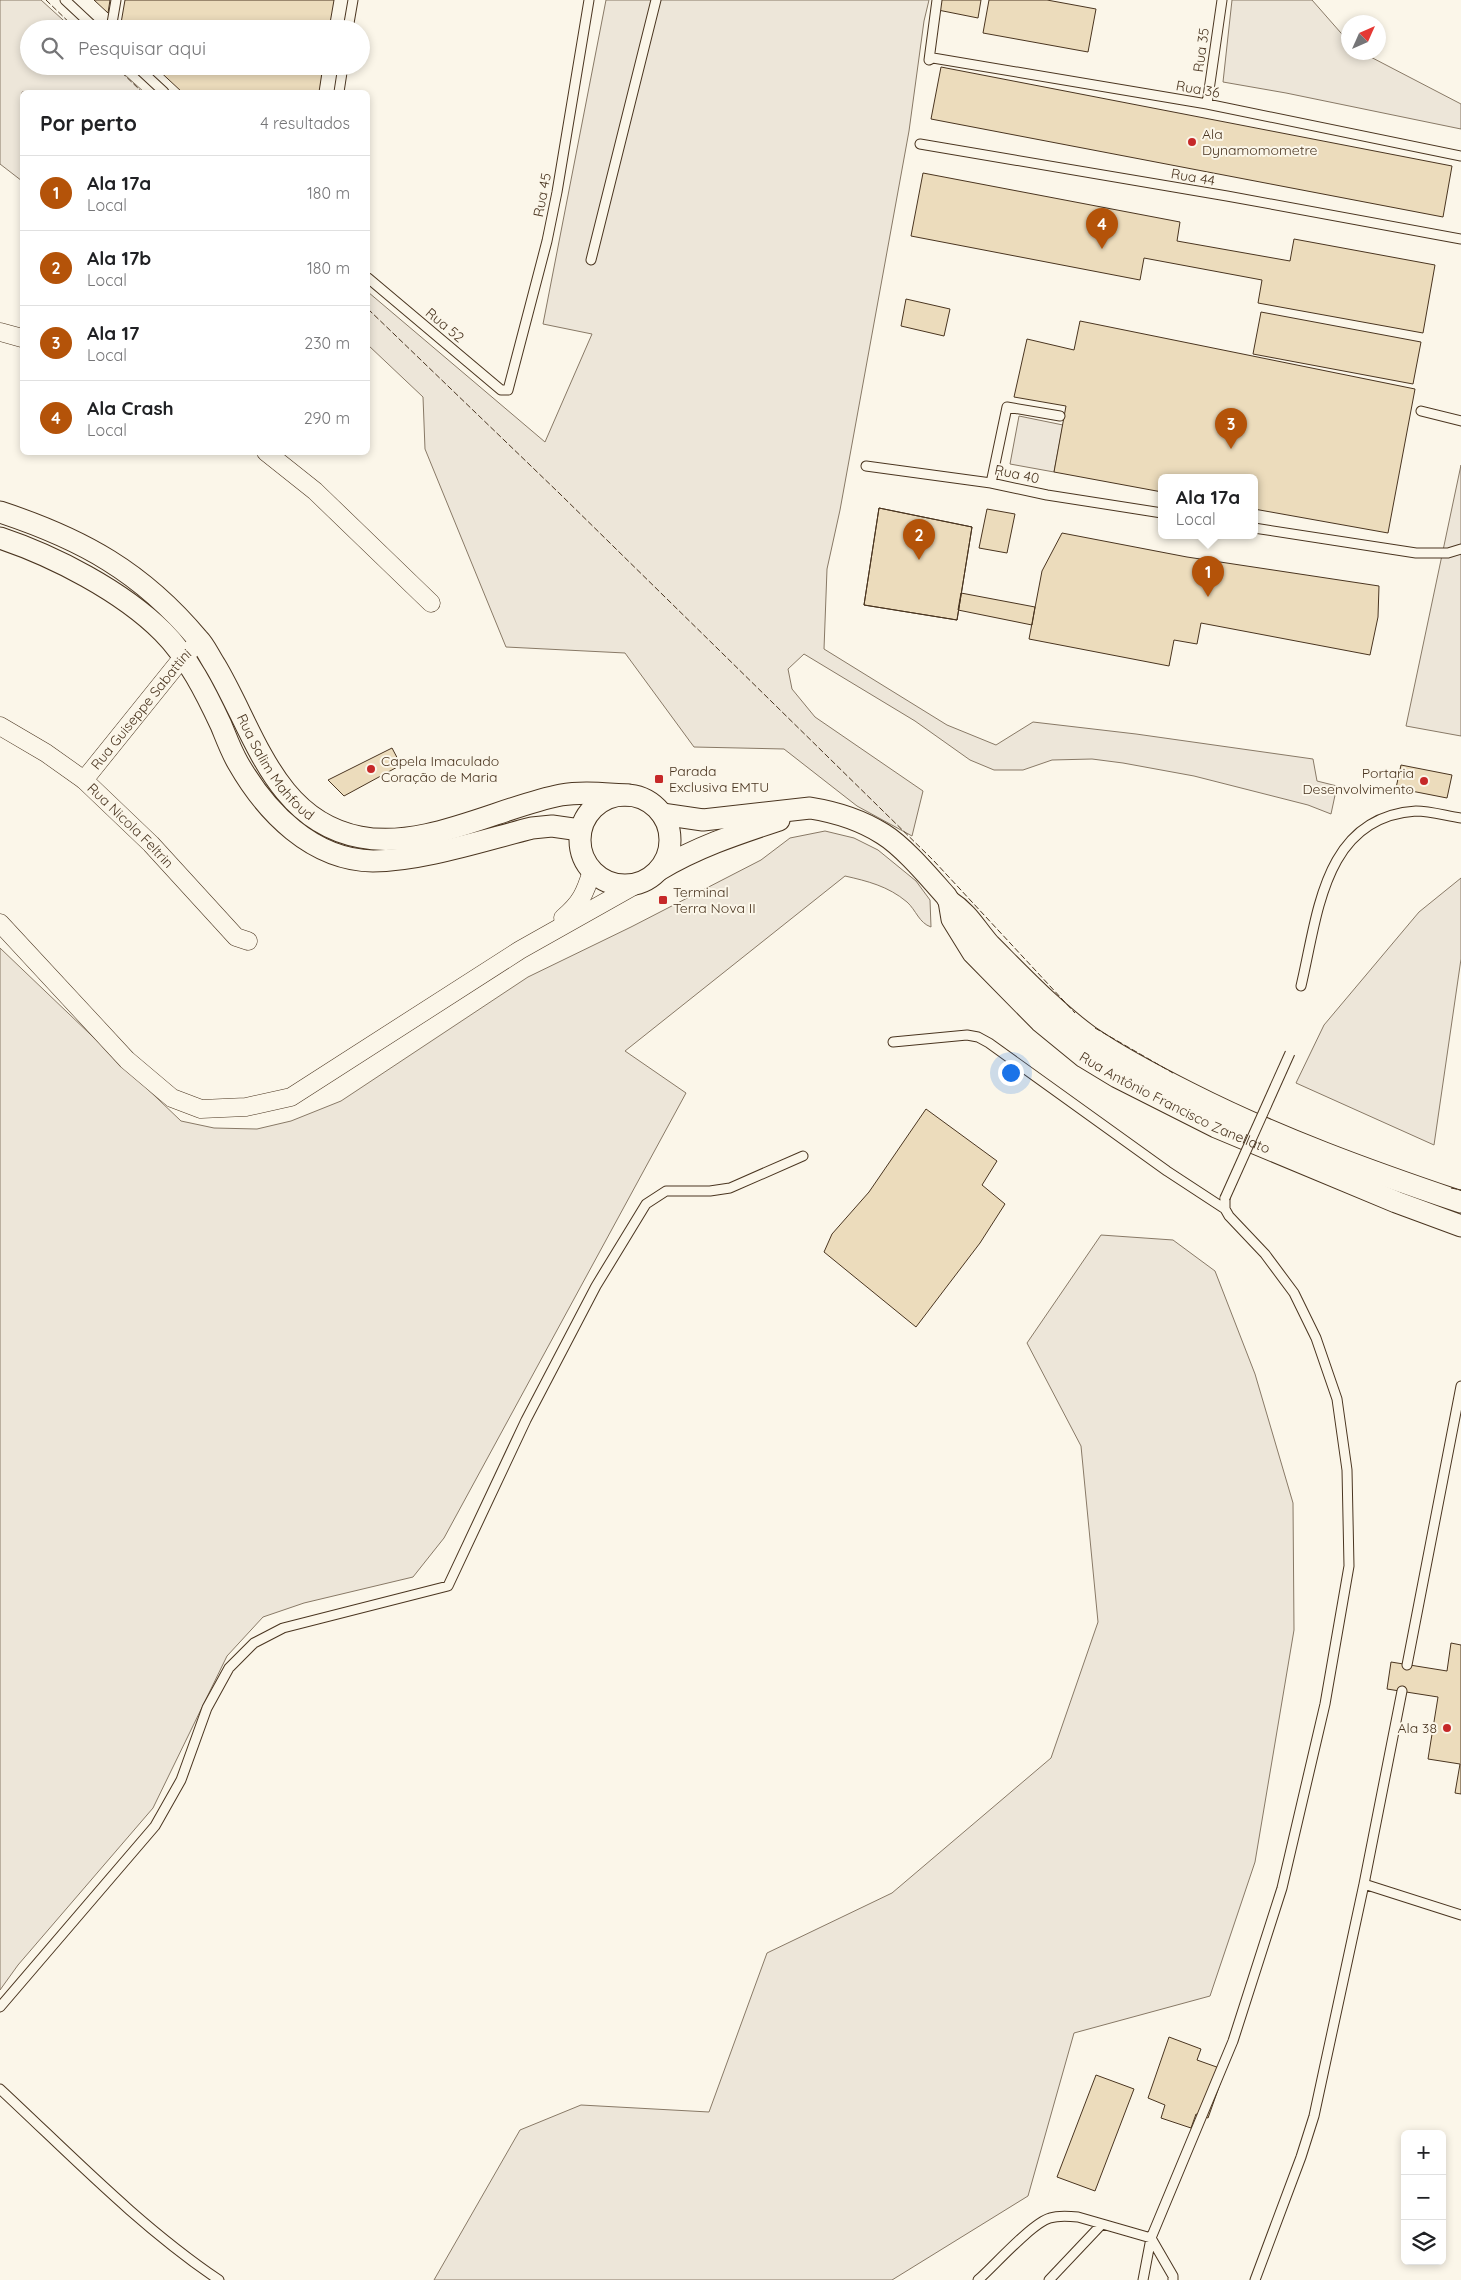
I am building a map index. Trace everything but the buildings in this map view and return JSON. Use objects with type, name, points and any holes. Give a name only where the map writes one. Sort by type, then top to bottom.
[{"type":"street","points":[[0,332],[20,337]]},
{"type":"street","points":[[270,455],[315,490],[431,603]]},
{"type":"street","name":"Rua Salim Mahfoud","points":[[0,512],[40,525],[62,535],[125,570],[148,586],[200,641],[225,683],[267,766],[292,800],[317,822],[337,832],[362,838],[405,838],[464,825],[560,795],[582,792],[628,795]]},
{"type":"street","name":"Rua Salim Mahfoud","points":[[0,538],[21,545],[81,572],[123,600],[163,632],[183,657],[210,703],[237,762],[255,790],[281,820],[310,843],[344,856],[371,861],[406,859],[532,828],[552,826],[580,830]]},
{"type":"street","name":"Rua Guiseppe Sabattini","points":[[84,780],[183,657],[200,641]]},
{"type":"street","name":"Rua Nicola Feltrin","points":[[0,726],[46,753],[84,780],[151,844],[236,937],[248,940]]},
{"type":"street","points":[[639,883],[614,884],[602,879],[592,871],[584,859],[580,844],[580,830],[586,815],[598,804],[612,796],[628,795],[641,798],[653,804],[662,814],[669,828],[670,843],[667,858],[659,870]]},
{"type":"street","points":[[0,923],[128,1060],[172,1098],[202,1109],[246,1107],[291,1097],[520,950],[649,879],[659,870],[682,856],[712,842],[810,808]]},
{"type":"street","name":"Rua Antônio Francisco Zanellato","points":[[662,814],[703,820],[810,808],[827,811],[866,824],[884,835],[921,868],[949,901],[952,919],[981,948],[1090,1037],[1142,1069],[1246,1121],[1304,1146],[1461,1202]]},
{"type":"street","points":[[520,950],[576,908],[583,897],[592,871]]},
{"type":"street","name":"Rua Antônio Francisco Zanellato","points":[[981,948],[1040,1021],[1084,1057],[1117,1077],[1216,1127],[1396,1202],[1461,1226]]},
{"type":"lane","points":[[65,0],[86,20]]},
{"type":"lane","points":[[113,20],[116,0]]},
{"type":"lane","points":[[349,20],[352,0]]},
{"type":"lane","name":"Rua 45","points":[[506,392],[510,388],[547,241],[589,0]]},
{"type":"lane","points":[[591,260],[656,0]]},
{"type":"lane","name":"Rua 36","points":[[937,0],[929,60],[933,58],[1207,104],[1461,156]]},
{"type":"lane","name":"Rua 35","points":[[1207,104],[1222,0]]},
{"type":"lane","points":[[146,75],[162,90]]},
{"type":"lane","points":[[339,90],[342,75]]},
{"type":"lane","name":"Rua 44","points":[[920,144],[1227,196],[1461,239]]},
{"type":"lane","name":"Rua 52","points":[[370,280],[501,390],[506,392]]},
{"type":"lane","points":[[991,483],[1007,407],[1060,416]]},
{"type":"lane","points":[[1421,411],[1461,421]]},
{"type":"lane","name":"Rua 40","points":[[866,466],[991,483],[1048,495],[1158,512]]},
{"type":"lane","points":[[1258,529],[1416,554],[1448,553],[1461,549]]},
{"type":"lane","points":[[1301,986],[1324,887],[1341,851],[1356,833],[1370,824],[1416,811],[1461,818]]},
{"type":"lane","points":[[893,1042],[967,1035],[978,1037],[1167,1171],[1225,1209],[1229,1216],[1265,1254],[1294,1293],[1316,1338],[1337,1399],[1347,1470],[1349,1566],[1325,1704],[1282,1888],[1233,2042],[1151,2238],[1143,2280]]},
{"type":"lane","points":[[1225,1209],[1225,1198],[1290,1053]]},
{"type":"lane","points":[[0,2008],[155,1826],[181,1780],[207,1708],[229,1668],[254,1643],[283,1628],[448,1586],[526,1420],[596,1286],[646,1204],[666,1191],[710,1191],[730,1188],[803,1156]]},
{"type":"lane","points":[[1407,1664],[1461,1386]]},
{"type":"lane","points":[[1255,2280],[1302,2157],[1314,2116],[1364,1884],[1402,1691]]},
{"type":"lane","points":[[1364,1884],[1461,1915]]},
{"type":"lane","points":[[0,2089],[122,2203],[187,2258],[220,2280]]},
{"type":"lane","points":[[978,2280],[1034,2228],[1048,2218],[1066,2216],[1078,2217],[1151,2238],[1173,2276],[1173,2280]]},
{"type":"lane","points":[[1049,2280],[1102,2224]]},
{"type":"shaded area","points":[[0,0],[41,0],[63,20],[20,20],[20,75],[125,75],[142,90],[20,90],[20,179],[0,164]]},
{"type":"shaded area","points":[[606,0],[929,0],[924,21],[909,131],[840,510],[827,569],[824,649],[947,725],[996,745],[1033,722],[1136,734],[1313,759],[1317,781],[1337,786],[1331,814],[1308,805],[1194,776],[1123,763],[1092,759],[1052,760],[1023,770],[994,770],[970,760],[915,721],[804,654],[788,669],[792,689],[815,717],[923,791],[912,836],[857,806],[784,749],[694,747],[625,653],[506,647],[425,449],[423,397],[370,347],[370,294],[545,442],[592,334],[543,324]]},
{"type":"shaded area","points":[[1232,0],[1312,0],[1341,33],[1341,60],[1376,60],[1461,104],[1461,129],[1286,93],[1223,82]]},
{"type":"shaded area","points":[[1019,416],[1063,425],[1054,472],[1010,464]]},
{"type":"shaded area","points":[[1461,465],[1461,736],[1406,726]]},
{"type":"shaded area","points":[[825,831],[854,838],[878,850],[916,881],[930,900],[931,927],[923,923],[910,905],[900,896],[869,882],[845,876],[625,1051],[686,1093],[444,1538],[413,1577],[304,1603],[263,1617],[227,1656],[153,1808],[18,1965],[0,1990],[0,948],[181,1121],[214,1128],[257,1129],[291,1121],[341,1101],[528,977],[631,927],[761,860],[790,838]]},
{"type":"shaded area","points":[[1461,878],[1461,959],[1434,1145],[1296,1083],[1324,1025],[1419,912]]},
{"type":"shaded area","points":[[1101,1235],[1173,1240],[1215,1271],[1255,1374],[1293,1503],[1294,1630],[1255,1862],[1210,1996],[1074,2033],[1028,2196],[892,2280],[434,2280],[520,2130],[581,2105],[709,2112],[767,1953],[892,1893],[1051,1758],[1098,1622],[1081,1446],[1027,1343]]},
{"type":"fence","points":[[46,0],[67,20]]},
{"type":"fence","points":[[124,75],[140,90]]},
{"type":"fence","points":[[370,311],[559,493],[934,861],[1075,1013]]},
{"type":"fence","points":[[1095,1028],[1173,1073]]},
{"type":"fence","points":[[1451,1188],[1461,1190]]},
{"type":"place","name":"Ala Dynamomometre","points":[[1192,142]]},
{"type":"place","name":"Ala Crash","points":[[1102,249]]},
{"type":"place","name":"Ala 17","points":[[1231,449]]},
{"type":"place","name":"Ala 17b","points":[[919,560]]},
{"type":"place","name":"Ala 17a","points":[[1208,597]]},
{"type":"place","name":"Capela Imaculado Coração de Maria","points":[[371,769]]},
{"type":"place","name":"Parada Exclusiva EMTU","points":[[659,779]]},
{"type":"place","name":"Portaria Desenvolvimento","points":[[1424,781]]},
{"type":"place","name":"Terminal Terra Nova II","points":[[663,900]]},
{"type":"place","name":"Ala 38","points":[[1447,1728]]}]
